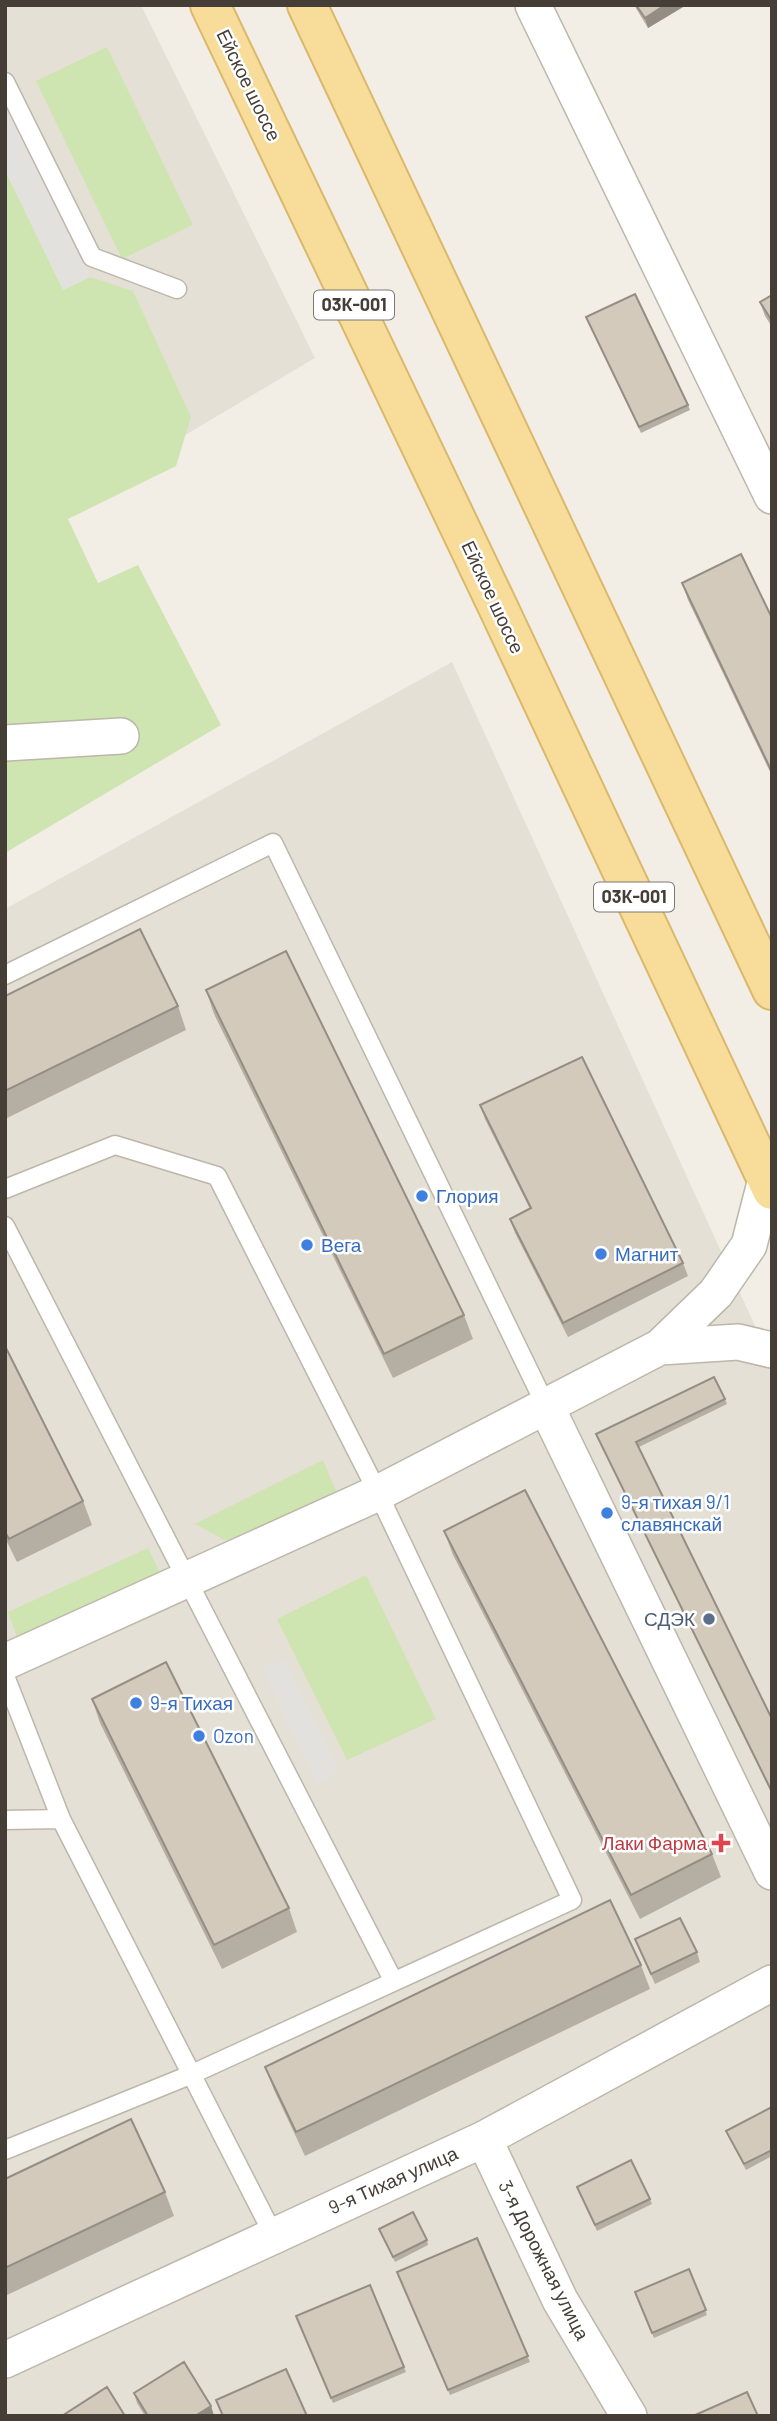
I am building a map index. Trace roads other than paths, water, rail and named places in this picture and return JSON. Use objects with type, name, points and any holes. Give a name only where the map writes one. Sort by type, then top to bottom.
[{"type":"main road","name":"Ейское шоссе","points":[[210,5],[497,605],[769,1184]]},
{"type":"main road","points":[[307,5],[768,971]]},
{"type":"street","points":[[533,5],[772,496]]},
{"type":"street","points":[[5,743],[121,736]]},
{"type":"street","points":[[5,1662],[378,1493],[547,1408],[660,1347],[716,1293],[749,1245],[769,1184]]},
{"type":"street","points":[[660,1347],[738,1342],[772,1350]]},
{"type":"street","points":[[547,1408],[772,1872]]},
{"type":"street","name":"9-я Тихая улица","points":[[5,2360],[273,2234],[484,2139],[772,1983]]},
{"type":"street","name":"3-я Дорожная улица","points":[[484,2139],[560,2300],[629,2416]]},
{"type":"lane","points":[[5,82],[92,257],[177,289]]},
{"type":"lane","points":[[5,975],[273,843],[547,1408]]},
{"type":"lane","points":[[5,1189],[115,1145],[217,1176],[378,1493],[572,1900],[190,2075],[5,2150]]},
{"type":"lane","points":[[5,1226],[393,1980]]},
{"type":"lane","points":[[5,1676],[61,1819],[273,2234]]},
{"type":"lane","points":[[5,1819],[61,1819]]},
{"type":"place","name":"Глория","points":[[422,1196]]},
{"type":"place","name":"Вега","points":[[307,1245]]},
{"type":"place","name":"Магнит","points":[[601,1254]]},
{"type":"place","name":"9-я тихая 9/1 славянскай","points":[[607,1513]]},
{"type":"place","name":"СДЭК","points":[[709,1619]]},
{"type":"place","name":"9-я Тихая","points":[[136,1703]]},
{"type":"place","name":"Ozon","points":[[199,1736]]},
{"type":"place","name":"Лаки Фарма","points":[[721,1843]]}]
